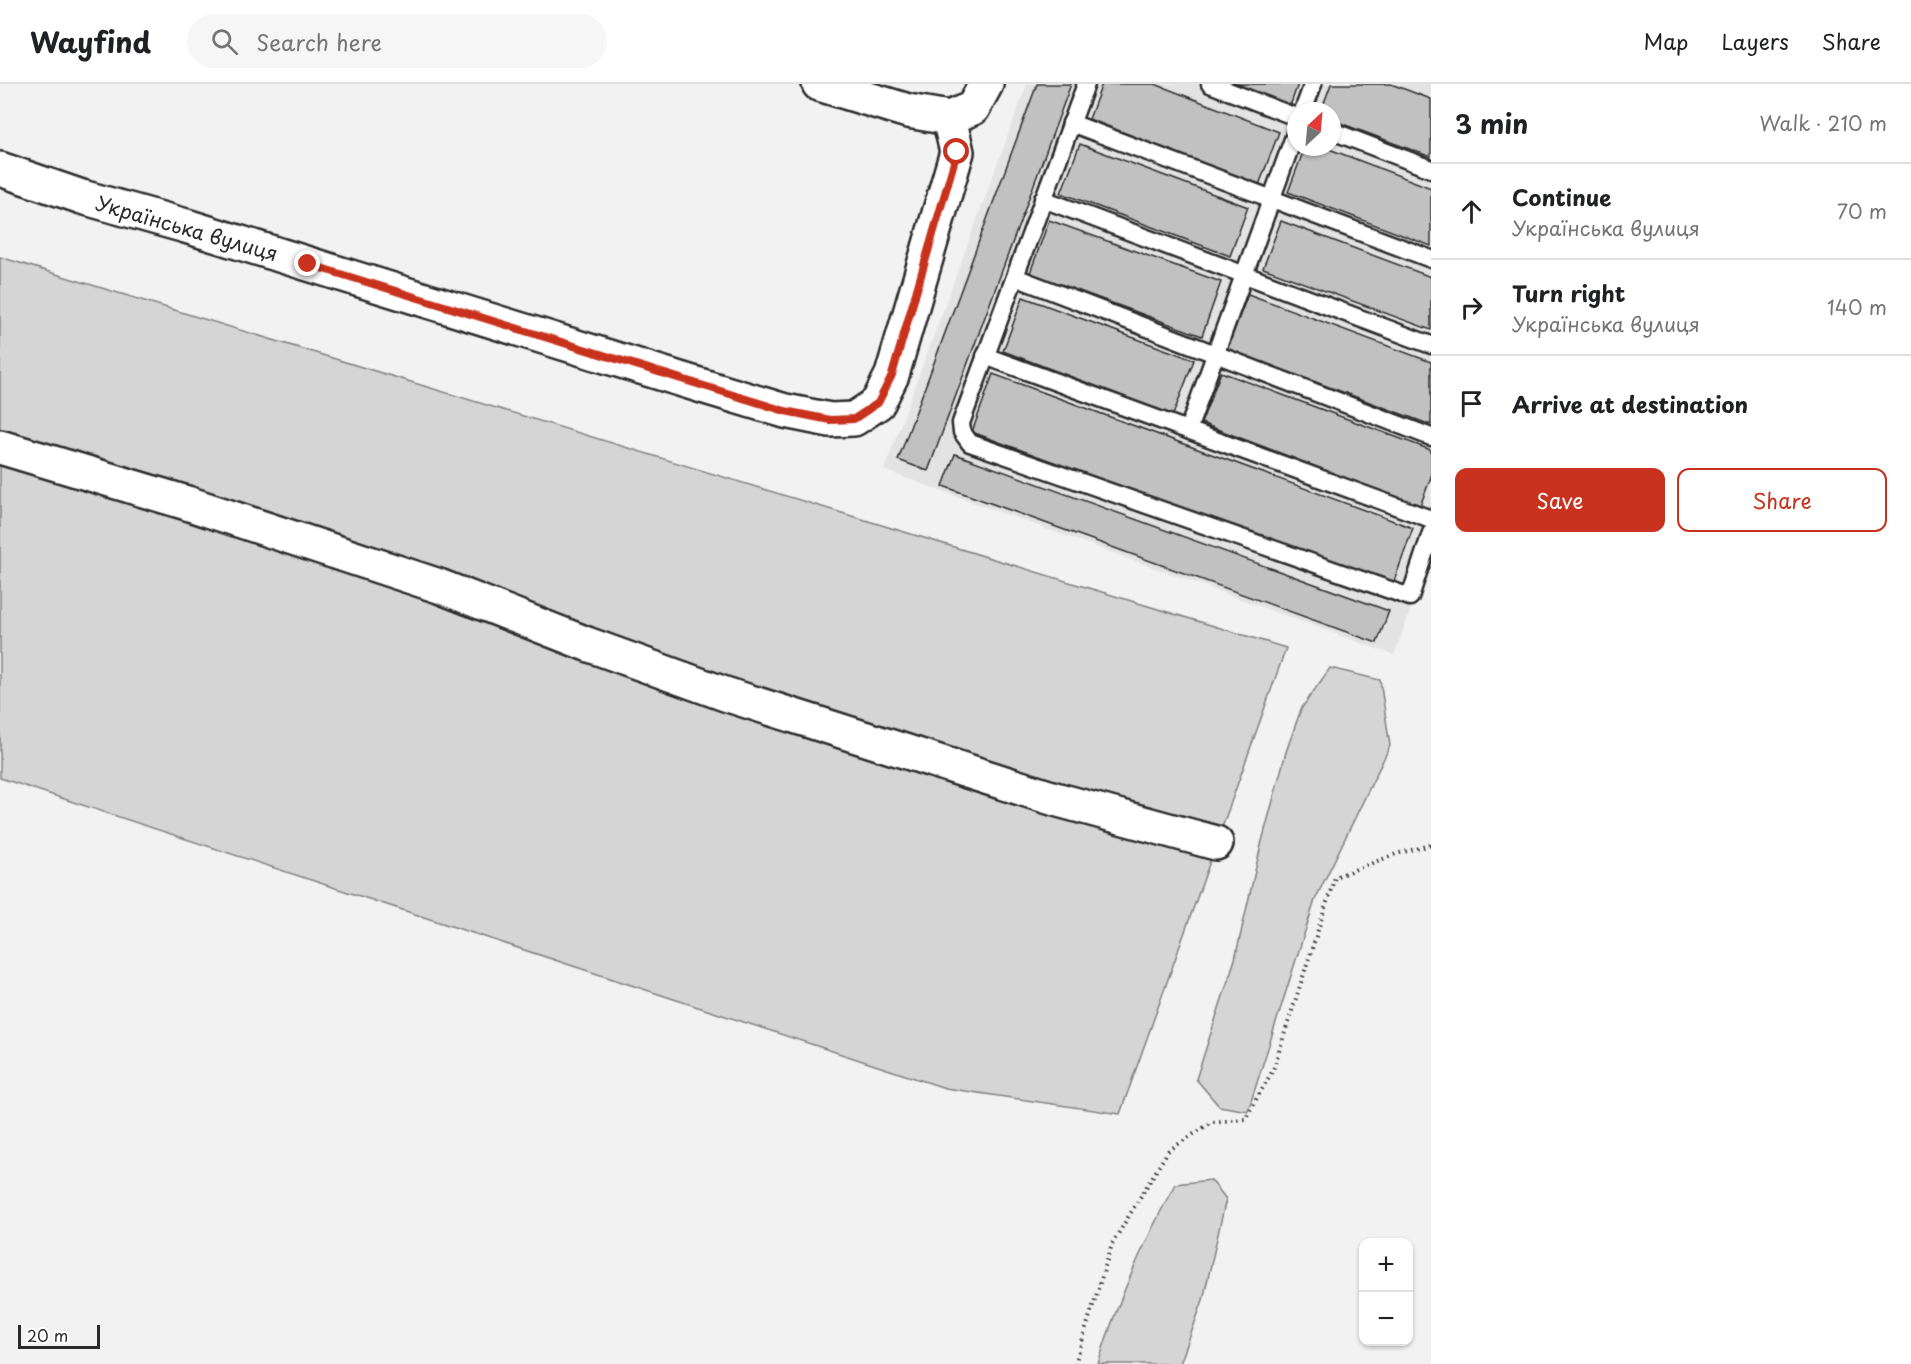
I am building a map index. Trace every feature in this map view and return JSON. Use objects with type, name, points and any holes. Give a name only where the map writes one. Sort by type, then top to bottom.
[{"type":"street","points":[[819,84],[908,111],[949,118],[973,108],[986,84]]},
{"type":"street","name":"Українська вулиця","points":[[0,169],[82,197],[186,226],[775,408],[830,420],[842,420],[854,419],[878,403],[892,375],[957,152],[949,118]]},
{"type":"street","points":[[0,447],[187,503],[439,586],[587,644],[725,694],[1055,799],[1216,843]]},
{"type":"lane","points":[[1086,84],[961,423],[962,432],[970,443],[1410,597],[1431,533]]},
{"type":"lane","points":[[1210,84],[1287,114]]},
{"type":"lane","points":[[1306,102],[1313,84]]},
{"type":"lane","points":[[1071,123],[1431,259]]},
{"type":"lane","points":[[1341,134],[1431,169]]},
{"type":"lane","points":[[1188,430],[1287,155]]},
{"type":"lane","points":[[1043,199],[1431,345]]},
{"type":"lane","points":[[1015,277],[1431,437]]},
{"type":"lane","points":[[986,356],[1431,519]]},
{"type":"path","points":[[1075,1364],[1112,1244],[1168,1151],[1212,1122],[1245,1119],[1273,1070],[1335,877],[1396,854],[1431,844]]},
{"type":"shaded area","points":[[1027,84],[1431,84],[1431,554],[1394,655],[884,470]]},
{"type":"shaded area","points":[[0,257],[1286,648],[1120,1114],[945,1088],[0,778]]},
{"type":"shaded area","points":[[1330,668],[1380,680],[1390,746],[1315,900],[1248,1111],[1219,1106],[1196,1079],[1235,959],[1261,845],[1286,752],[1301,709]]},
{"type":"shaded area","points":[[1211,1180],[1226,1199],[1203,1300],[1180,1364],[1098,1364],[1132,1272],[1175,1184]]},
{"type":"building","points":[[1037,84],[1071,84],[928,471],[898,460]]},
{"type":"building","points":[[1102,84],[1155,84],[1279,132],[1259,185],[1089,119]]},
{"type":"building","points":[[1231,84],[1298,84],[1291,102],[1287,102],[1287,105]]},
{"type":"building","points":[[1331,84],[1391,84],[1431,99],[1431,157],[1341,123],[1341,102],[1324,102]]},
{"type":"building","points":[[1080,144],[1248,207],[1230,256],[1061,193]]},
{"type":"building","points":[[1341,154],[1431,188],[1431,246],[1288,192],[1302,156],[1341,156]]},
{"type":"building","points":[[1049,220],[1221,282],[1202,336],[1030,273]]},
{"type":"building","points":[[1281,221],[1431,277],[1431,330],[1263,268]]},
{"type":"building","points":[[1248,294],[1431,362],[1431,425],[1227,349]]},
{"type":"building","points":[[1023,297],[1194,360],[1173,415],[1003,351]]},
{"type":"building","points":[[1221,372],[1431,450],[1431,477],[1420,506],[1201,423]]},
{"type":"building","points":[[993,374],[1413,528],[1392,587],[972,432]]},
{"type":"building","points":[[955,454],[1389,611],[1377,643],[943,486]]},
{"type":"route","points":[[308,264],[785,411],[830,420],[854,419],[878,403],[892,375],[957,152]]}]
